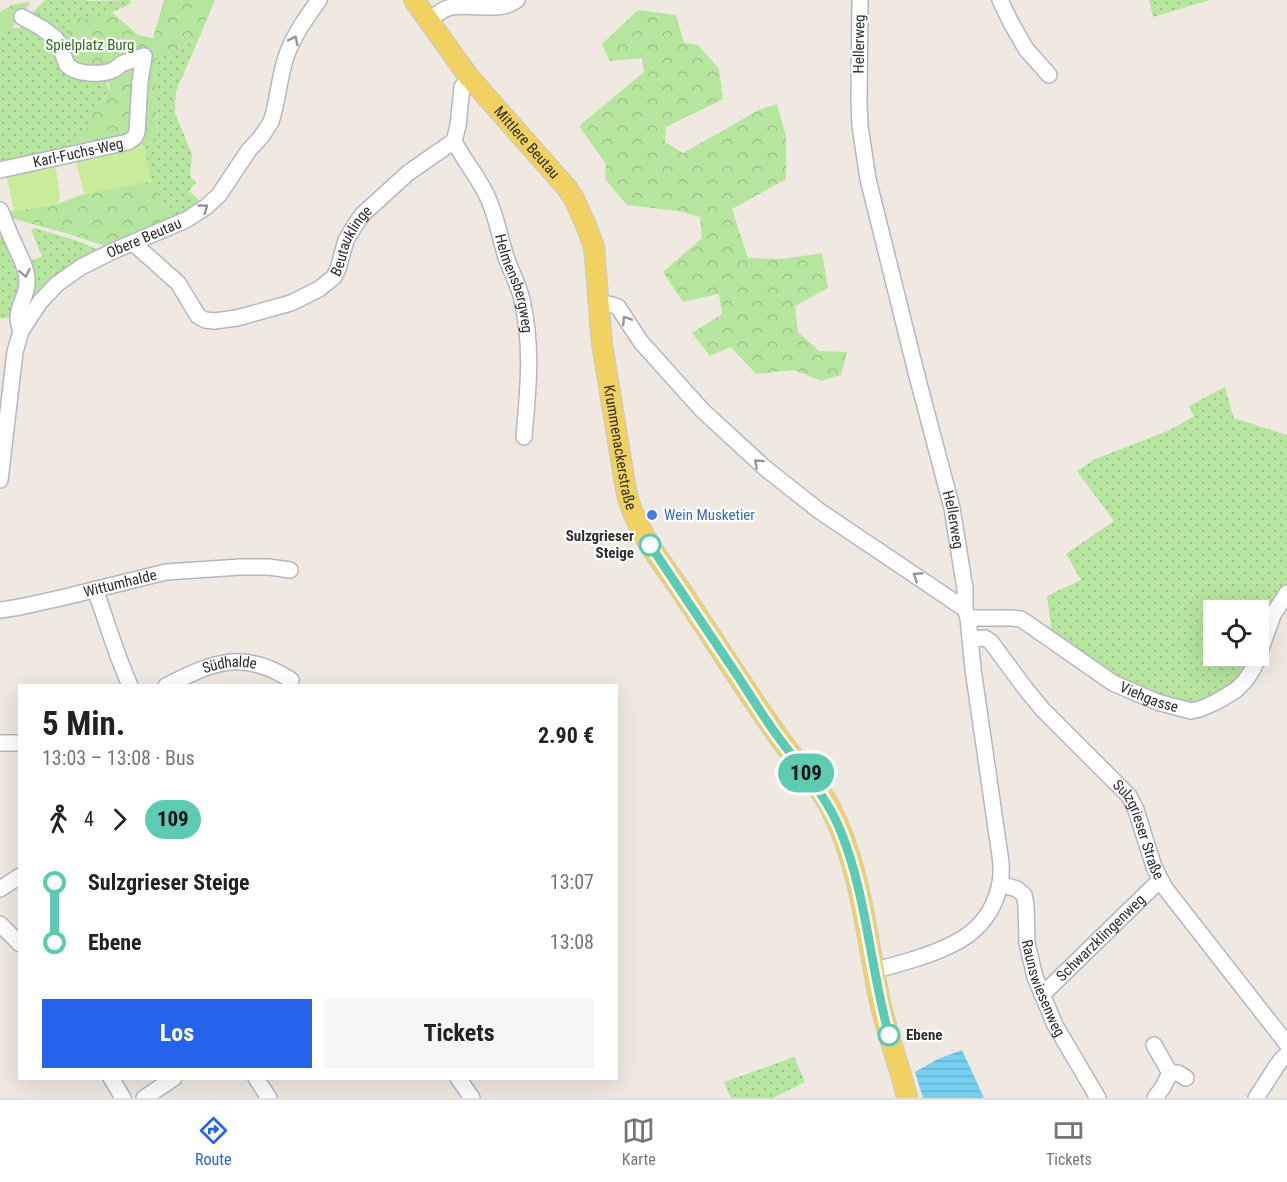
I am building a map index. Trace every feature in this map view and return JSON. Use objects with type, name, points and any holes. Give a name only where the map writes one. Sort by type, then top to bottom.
[{"type":"main road","name":"Mittlere Beutau","points":[[414,0],[469,77],[572,194],[594,246],[598,302]]},
{"type":"main road","name":"Krummenackerstraße","points":[[598,302],[626,490],[632,512],[650,545],[776,734],[828,804],[851,862],[864,911],[883,1016],[907,1098]]},
{"type":"street","name":"Obere Beutau","points":[[0,480],[13,363],[21,331],[40,302],[57,284],[81,267],[186,220],[219,195],[271,122],[289,49],[302,24],[319,0]]},
{"type":"street","points":[[428,21],[448,8],[504,6],[518,0]]},
{"type":"street","name":"Hellerweg","points":[[860,0],[860,126],[868,179],[948,491],[965,589],[1001,869],[1000,884],[989,911],[964,939],[931,954],[875,970]]},
{"type":"street","points":[[1000,0],[1026,49],[1049,75]]},
{"type":"street","name":"Karl-Fuchs-Weg","points":[[0,170],[128,142],[135,137],[137,132],[144,56],[128,61],[112,70],[92,73],[75,71],[67,65],[60,46],[53,36],[22,17]]},
{"type":"street","points":[[454,141],[462,87],[469,77]]},
{"type":"street","name":"Beutauklinge","points":[[133,243],[178,283],[198,316],[206,320],[237,318],[291,303],[319,289],[334,277],[346,240],[363,214],[408,173],[454,141]]},
{"type":"street","name":"Helmensbergweg","points":[[454,141],[487,196],[497,222],[506,258],[523,302],[530,353],[524,437]]},
{"type":"street","points":[[2,215],[27,279],[18,316],[21,331]]},
{"type":"street","points":[[598,302],[618,307],[641,342],[702,410],[773,476],[967,614]]},
{"type":"street","name":"Wittumhalde","points":[[0,610],[166,572],[240,572],[269,567],[290,570]]},
{"type":"street","points":[[95,589],[129,684]]},
{"type":"street","name":"Viehgasse","points":[[967,614],[1023,620],[1113,683],[1158,702],[1191,711],[1216,702],[1236,690],[1245,681],[1253,669],[1273,615],[1287,593]]},
{"type":"street","name":"Sulzgrieser Straße","points":[[970,639],[985,638],[992,642],[1025,688],[1053,721],[1129,796],[1160,880],[1176,904],[1287,1044]]},
{"type":"street","name":"Südhalde","points":[[170,684],[208,666],[229,662],[246,662],[264,666],[291,680]]},
{"type":"street","points":[[0,743],[18,743]]},
{"type":"street","points":[[0,889],[18,877]]},
{"type":"street","name":"Schwarzklingenweg","points":[[1042,995],[1160,880]]},
{"type":"street","name":"Raunswiesenweg","points":[[1000,884],[1017,889],[1024,895],[1028,949],[1035,976],[1059,1030],[1098,1098]]},
{"type":"street","points":[[0,924],[18,942]]},
{"type":"street","points":[[1154,1045],[1170,1073]]},
{"type":"street","points":[[1256,1098],[1281,1059],[1287,1054]]},
{"type":"street","points":[[1170,1073],[1178,1073],[1186,1078]]},
{"type":"street","points":[[1155,1098],[1170,1073]]},
{"type":"street","points":[[112,1080],[123,1098]]},
{"type":"street","points":[[144,1098],[171,1080]]},
{"type":"street","points":[[257,1080],[269,1098]]},
{"type":"street","points":[[459,1080],[472,1098]]},
{"type":"green space","points":[[45,0],[130,0],[131,3],[99,21],[76,17],[111,93],[104,97],[80,141],[79,148],[0,167],[0,34],[12,28],[20,28]]},
{"type":"green space","name":"Spielplatz Burg","points":[[164,0],[215,0],[199,38],[155,60],[157,140],[131,149],[129,138],[79,148],[97,104],[111,92],[103,76],[78,70],[60,37],[67,32],[70,20],[76,17],[100,20],[113,13],[138,35],[153,38]]},
{"type":"green space","points":[[1149,0],[1210,0],[1153,17]]},
{"type":"green space","points":[[30,3],[12,28],[0,34],[0,12],[12,5]]},
{"type":"green space","points":[[638,10],[676,15],[684,43],[698,45],[719,69],[723,99],[666,127],[665,142],[683,153],[759,110],[777,104],[786,136],[786,179],[732,209],[748,258],[783,259],[822,253],[828,288],[795,306],[798,332],[819,351],[847,352],[841,375],[821,381],[794,370],[756,374],[731,347],[710,356],[692,333],[722,314],[719,294],[683,302],[663,272],[702,238],[700,217],[679,211],[627,205],[605,179],[606,164],[579,126],[644,72],[642,58],[610,61],[602,44]]},
{"type":"green space","points":[[199,38],[176,91],[175,113],[192,154],[190,176],[196,182],[189,191],[203,204],[173,222],[151,181],[144,146],[157,140],[155,59]]},
{"type":"green space","points":[[144,146],[151,181],[84,194],[76,161]]},
{"type":"green space","points":[[55,164],[60,196],[57,204],[14,211],[6,174]]},
{"type":"green space","points":[[151,181],[173,222],[111,248],[7,217],[7,212],[57,204],[84,194]]},
{"type":"green space","points":[[0,219],[27,263],[42,256],[31,230],[34,228],[78,241],[104,252],[25,316],[0,318]]},
{"type":"green space","points":[[1225,387],[1234,419],[1287,435],[1287,589],[1269,627],[1269,600],[1203,600],[1203,666],[1250,666],[1242,680],[1196,706],[1122,684],[1050,632],[1047,596],[1081,580],[1066,554],[1114,521],[1077,471],[1093,460],[1170,430],[1194,416],[1189,406]]},
{"type":"green space","points":[[794,1057],[805,1082],[773,1098],[731,1098],[724,1082]]},
{"type":"water","points":[[962,1050],[984,1098],[923,1098],[915,1072],[938,1059]]},
{"type":"bus line","name":"109","points":[[650,545],[776,734],[823,795],[832,812],[841,832],[859,893],[889,1035]]},
{"type":"place","name":"Wein Musketier","points":[[652,515]]},
{"type":"place","name":"Sulzgrieser Steige","points":[[650,545]]},
{"type":"place","name":"Ebene","points":[[889,1035]]}]
